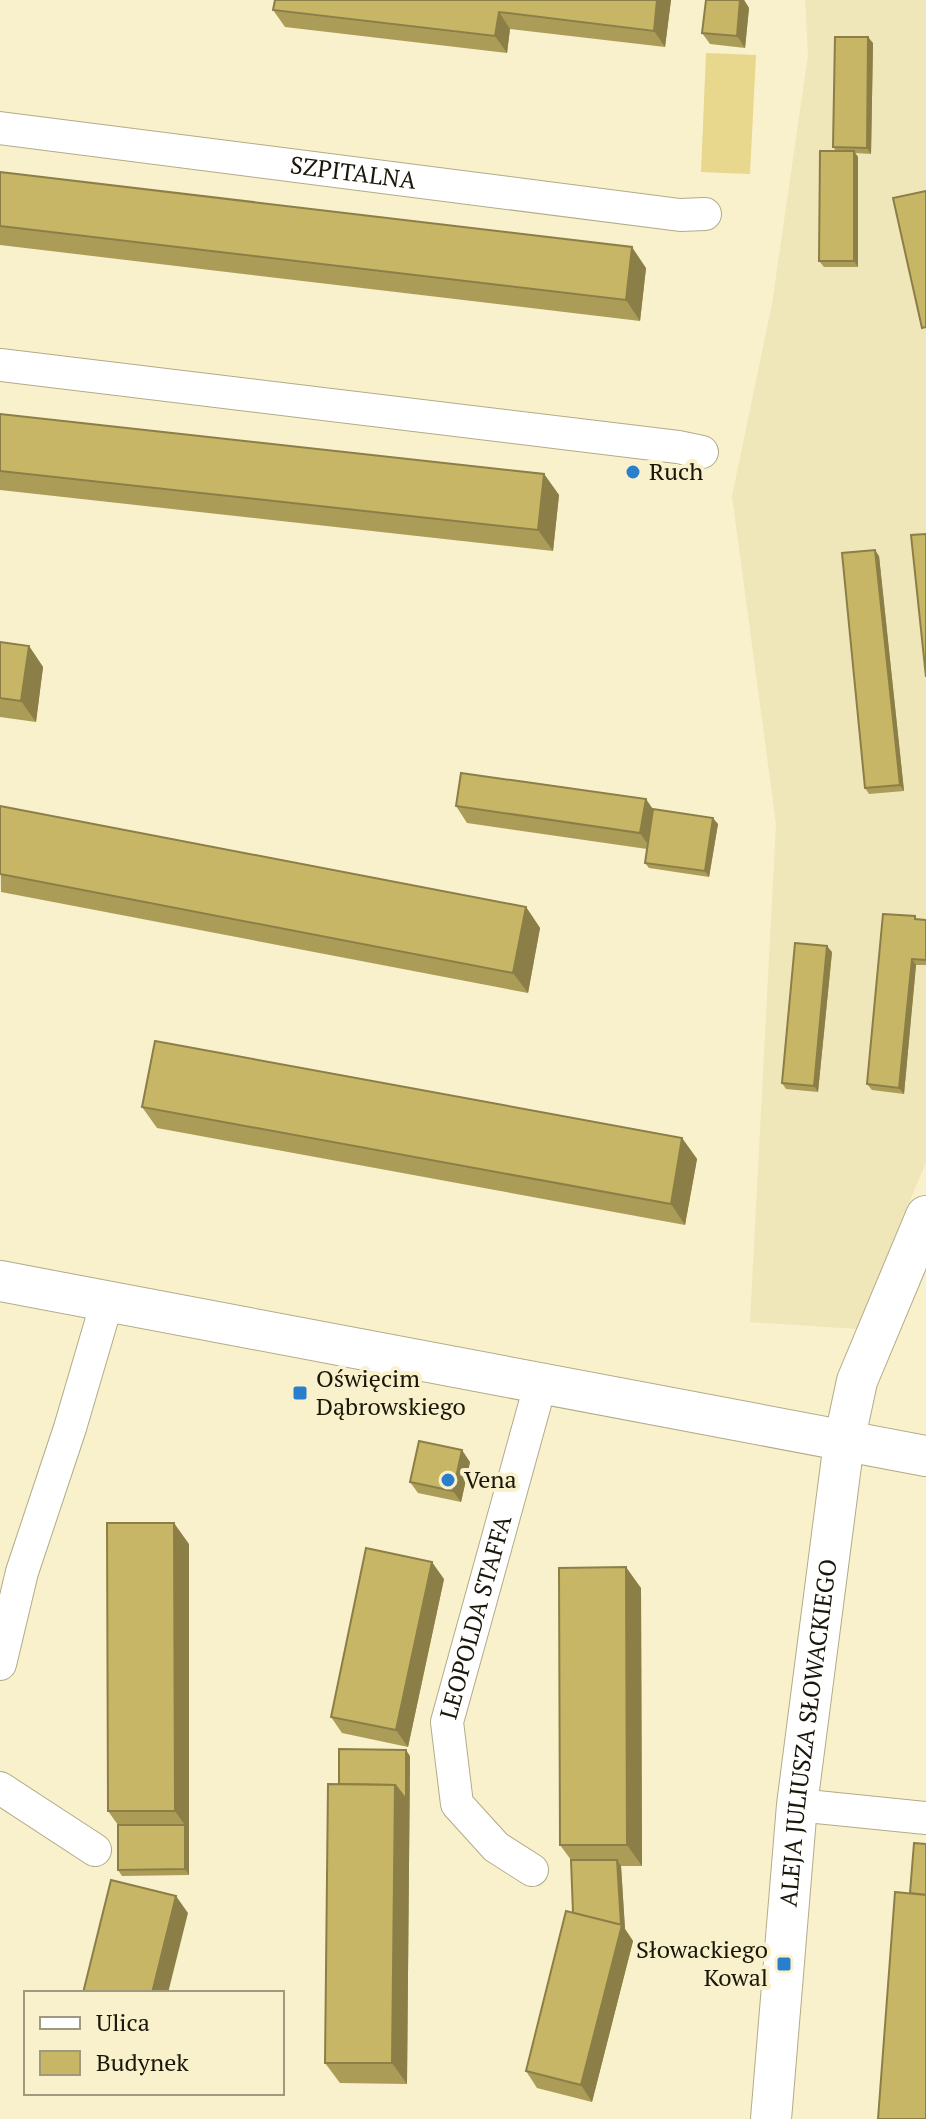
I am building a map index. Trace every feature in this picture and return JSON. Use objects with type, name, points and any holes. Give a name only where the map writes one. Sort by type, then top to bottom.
[{"type":"street","name":"SZPITALNA","points":[[0,128],[680,215],[705,214]]},
{"type":"street","points":[[0,365],[702,452]]},
{"type":"street","name":"ALEJA JULIUSZA SŁOWACKIEGO","points":[[771,2119],[797,1805],[844,1442],[857,1381],[926,1216]]},
{"type":"street","points":[[0,1281],[926,1456]]},
{"type":"street","points":[[0,1664],[22,1572],[70,1428],[107,1302]]},
{"type":"street","name":"LEOPOLDA STAFFA","points":[[532,1870],[496,1847],[457,1804],[447,1722],[541,1382]]},
{"type":"street","points":[[0,1788],[95,1850]]},
{"type":"street","points":[[797,1805],[926,1818]]},
{"type":"shaded area","points":[[805,0],[926,0],[926,1162],[857,1329],[750,1322],[776,824],[732,496],[772,304],[808,55]]},
{"type":"shaded area","points":[[706,53],[756,55],[750,174],[701,172]]},
{"type":"building","points":[[275,0],[657,0],[654,31],[499,12],[495,36],[273,10]]},
{"type":"building","points":[[706,0],[740,0],[737,36],[702,33]]},
{"type":"building","points":[[835,37],[868,37],[867,148],[833,147]]},
{"type":"building","points":[[820,151],[854,151],[854,261],[819,261]]},
{"type":"building","points":[[0,172],[632,247],[626,300],[0,226]]},
{"type":"building","points":[[926,191],[926,327],[922,328],[893,198]]},
{"type":"building","points":[[0,414],[544,474],[538,530],[0,471]]},
{"type":"building","points":[[926,534],[926,677],[911,535]]},
{"type":"building","points":[[875,550],[900,785],[865,788],[842,553]]},
{"type":"building","points":[[0,642],[29,646],[21,701],[0,698]]},
{"type":"building","points":[[461,773],[646,799],[640,833],[456,806]]},
{"type":"building","points":[[0,806],[526,907],[513,973],[0,874]]},
{"type":"building","points":[[653,809],[713,818],[705,871],[645,863]]},
{"type":"building","points":[[883,914],[915,916],[915,919],[926,920],[926,960],[912,959],[899,1088],[867,1084]]},
{"type":"building","points":[[795,943],[827,946],[814,1086],[782,1083]]},
{"type":"building","points":[[155,1041],[682,1138],[671,1204],[142,1107]]},
{"type":"building","points":[[419,1441],[462,1450],[453,1491],[410,1482]]},
{"type":"building","points":[[107,1523],[174,1523],[175,1811],[108,1811]]},
{"type":"building","points":[[366,1548],[432,1562],[396,1730],[331,1717]]},
{"type":"building","points":[[626,1567],[627,1845],[560,1845],[559,1568]]},
{"type":"building","points":[[339,1749],[406,1750],[406,1799],[395,1785],[339,1784]]},
{"type":"building","points":[[328,1784],[395,1785],[392,2063],[325,2063]]},
{"type":"building","points":[[118,1825],[185,1825],[185,1869],[118,1870]]},
{"type":"building","points":[[914,1843],[926,1844],[926,1895],[910,1893]]},
{"type":"building","points":[[571,1860],[617,1860],[621,1925],[573,1913]]},
{"type":"building","points":[[111,1880],[176,1896],[152,1991],[83,1991]]},
{"type":"building","points":[[895,1892],[926,1895],[926,2119],[878,2119]]},
{"type":"building","points":[[566,1911],[622,1925],[581,2085],[526,2071]]},
{"type":"place","name":"Ruch","points":[[633,472]]},
{"type":"place","name":"Oświęcim Dąbrowskiego","points":[[300,1393]]},
{"type":"place","name":"Vena","points":[[448,1480]]},
{"type":"place","name":"Słowackiego Kowal","points":[[784,1964]]}]
